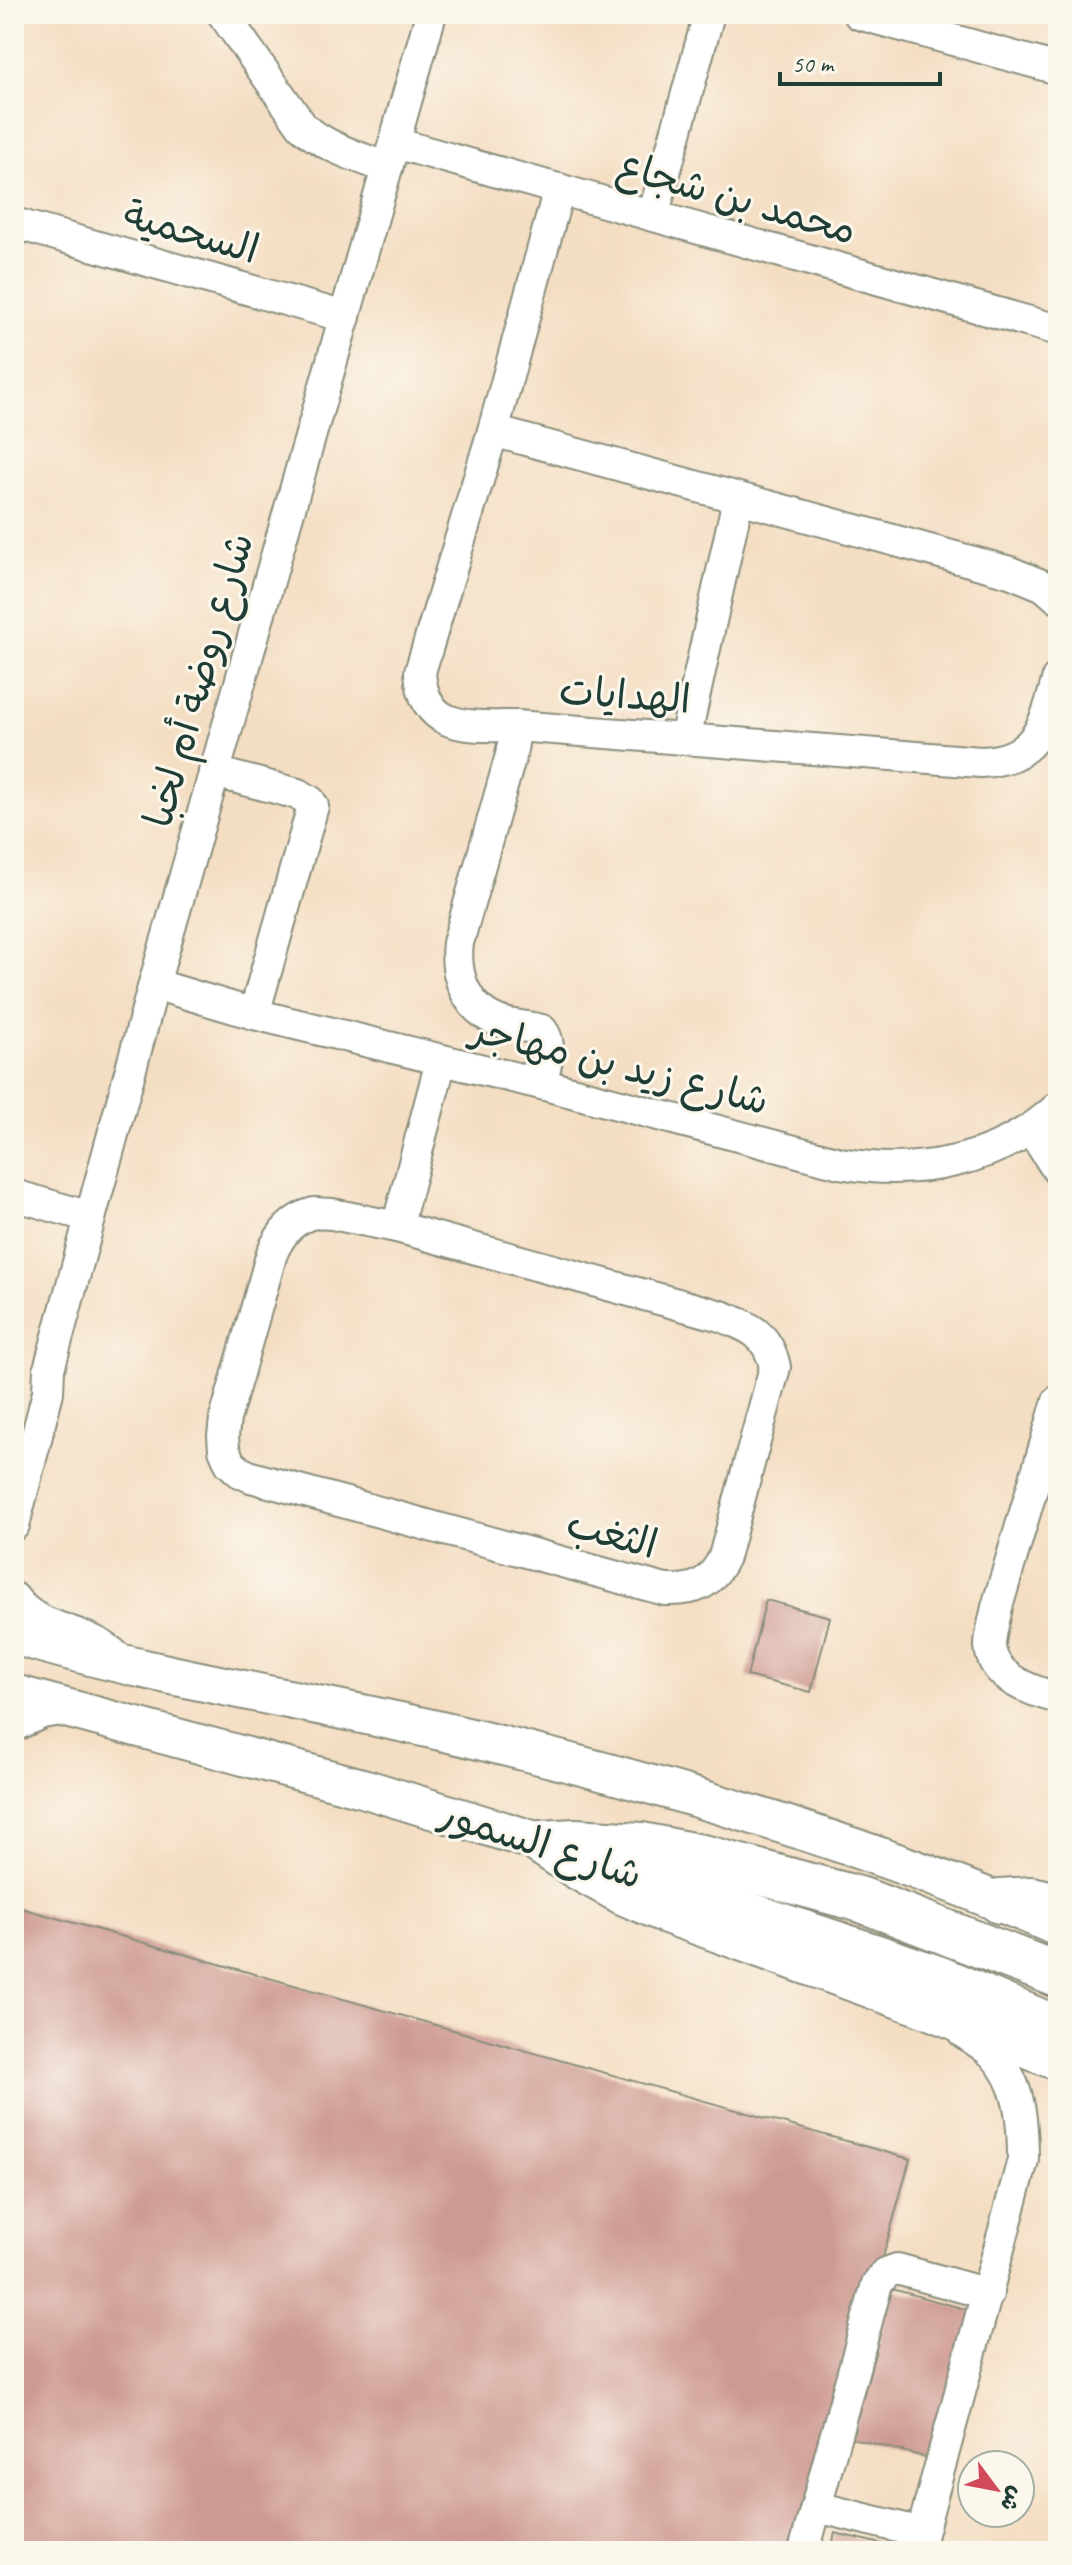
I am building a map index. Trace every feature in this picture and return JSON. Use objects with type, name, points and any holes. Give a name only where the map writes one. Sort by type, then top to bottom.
[{"type":"highway","points":[[542,1843],[631,1844],[707,1858],[862,1900],[1058,1975]]},
{"type":"highway","points":[[542,1843],[581,1869],[667,1911],[925,2005],[1058,2058]]},
{"type":"highway","points":[[1000,1901],[1031,1899],[1058,1905]]},
{"type":"main road","name":"شارع السمور","points":[[14,1635],[123,1664],[480,1740],[759,1815],[1000,1901],[1058,1927]]},
{"type":"main road","name":"شارع السمور","points":[[14,1694],[366,1789],[542,1843],[907,1964],[1058,2026]]},
{"type":"street","points":[[213,14],[224,14]]},
{"type":"street","name":"محمد بن شجاع","points":[[224,14],[302,126],[334,148],[391,155],[559,189],[1058,330]]},
{"type":"street","name":"شارع روضة أم لخبا","points":[[14,1525],[46,1399],[49,1369],[154,984],[431,14]]},
{"type":"street","points":[[653,216],[709,14]]},
{"type":"street","points":[[859,14],[1058,69]]},
{"type":"street","name":"الهدايات","points":[[559,189],[493,431],[420,672],[426,702],[435,713],[446,720],[484,726],[1000,761],[1015,756],[1035,739],[1048,712],[1058,677]]},
{"type":"street","name":"السحمية","points":[[14,223],[345,317]]},
{"type":"street","points":[[493,431],[1020,575],[1044,586],[1058,598]]},
{"type":"street","points":[[685,739],[738,499]]},
{"type":"street","points":[[516,726],[511,755],[456,958],[463,987],[483,1012],[498,1021],[542,1030],[546,1034],[548,1055],[541,1084]]},
{"type":"street","points":[[214,772],[298,794],[313,806],[254,1014]]},
{"type":"street","name":"شارع زيد بن مهاجر","points":[[154,984],[254,1014],[864,1168],[914,1169],[963,1160],[998,1147],[1031,1129],[1058,1107]]},
{"type":"street","points":[[397,1227],[441,1061]]},
{"type":"street","points":[[1031,1129],[1058,1171]]},
{"type":"street","points":[[14,1195],[90,1217]]},
{"type":"street","name":"الثغب","points":[[314,1213],[397,1227],[721,1316],[753,1329],[765,1341],[775,1367],[773,1381],[724,1557],[706,1583],[679,1591],[665,1590],[251,1477],[230,1463],[224,1449],[225,1419],[272,1253],[283,1232],[304,1216],[314,1213]]},
{"type":"street","name":"شارع روضة أم لخبا","points":[[14,1459],[34,1395],[49,1369]]},
{"type":"street","points":[[1057,1407],[997,1607],[990,1649],[994,1660],[1007,1676],[1017,1683],[1058,1698]]},
{"type":"street","points":[[14,1598],[30,1615],[96,1641],[123,1664]]},
{"type":"street","points":[[14,1726],[42,1713],[67,1709]]},
{"type":"street","points":[[817,2507],[919,2542],[1023,2160],[1023,2128],[1016,2090],[993,2054],[925,2005]]},
{"type":"street","points":[[804,2551],[877,2284],[886,2273],[897,2269],[988,2294]]},
{"type":"building","points":[[766,1600],[830,1617],[811,1692],[747,1676]]},
{"type":"building","points":[[14,1906],[910,2159],[802,2551],[14,2551]]},
{"type":"building","points":[[892,2289],[976,2312],[936,2460],[852,2438]]},
{"type":"building","points":[[835,2533],[898,2548],[897,2551],[831,2551]]}]
